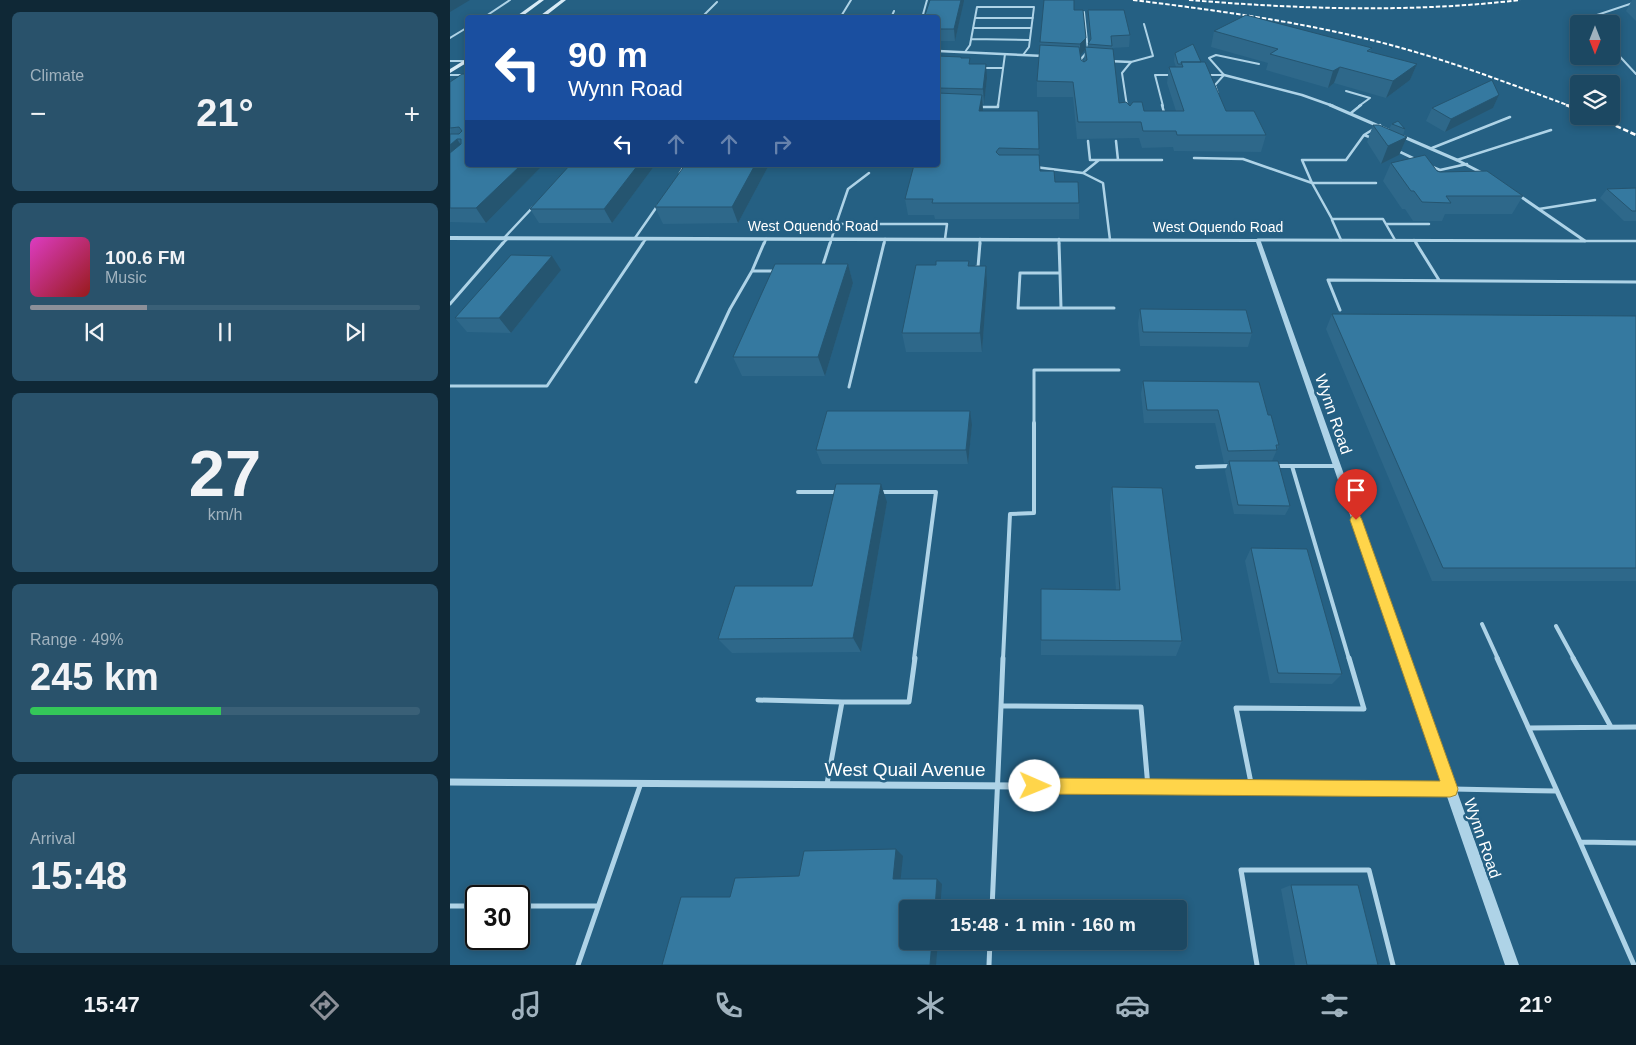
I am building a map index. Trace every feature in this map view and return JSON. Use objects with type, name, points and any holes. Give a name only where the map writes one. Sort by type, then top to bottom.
[{"type":"main road","points":[[520,15],[542,0]]},
{"type":"main road","points":[[543,15],[564,0]]},
{"type":"main road","points":[[450,71],[465,61]]},
{"type":"street","points":[[940,51],[1052,57]]},
{"type":"street","points":[[1072,58],[1091,60]]},
{"type":"street","points":[[1101,60],[1130,62]]},
{"type":"street","points":[[1224,75],[1302,95],[1351,113],[1432,148],[1486,176]]},
{"type":"street","points":[[1516,194],[1585,241]]},
{"type":"street","name":"West Oquendo Road","points":[[450,238],[1585,241]]},
{"type":"street","name":"Wynn Road","points":[[1258,240],[1512,965]]},
{"type":"street","name":"West Quail Avenue","points":[[450,782],[1450,789]]},
{"type":"lane","points":[[487,15],[510,0]]},
{"type":"lane","points":[[842,15],[851,0]]},
{"type":"lane","points":[[923,15],[927,0]]},
{"type":"lane","points":[[704,15],[717,2]]},
{"type":"lane","points":[[1597,15],[1636,2]]},
{"type":"lane","points":[[965,52],[970,45],[976,7],[1034,7],[1029,47],[1023,55]]},
{"type":"lane","points":[[892,15],[894,11]]},
{"type":"lane","points":[[1082,70],[1081,59],[1088,51],[1084,12]]},
{"type":"lane","points":[[975,18],[1032,18]]},
{"type":"lane","points":[[1127,110],[1122,72],[1130,62],[1153,56],[1144,24]]},
{"type":"lane","points":[[973,28],[1031,28]]},
{"type":"lane","points":[[450,38],[465,29]]},
{"type":"lane","points":[[971,39],[1030,40]]},
{"type":"lane","points":[[972,106],[998,107],[1005,54]]},
{"type":"lane","points":[[1224,75],[1209,58],[1216,55],[1259,64]]},
{"type":"lane","points":[[1620,57],[1636,74]]},
{"type":"lane","points":[[450,61],[465,60]]},
{"type":"lane","points":[[974,68],[1002,68]]},
{"type":"lane","points":[[450,75],[465,75]]},
{"type":"lane","points":[[1165,116],[1155,75],[1174,75]]},
{"type":"lane","points":[[1204,75],[1224,75]]},
{"type":"lane","points":[[1221,101],[1215,85],[1224,75]]},
{"type":"lane","points":[[1346,92],[1370,98],[1351,113]]},
{"type":"lane","points":[[1432,148],[1510,117]]},
{"type":"lane","points":[[1341,240],[1302,160],[1346,160],[1364,135],[1380,125]]},
{"type":"lane","points":[[1457,160],[1552,130]]},
{"type":"lane","points":[[1364,135],[1373,139]]},
{"type":"lane","points":[[1116,141],[1118,160]]},
{"type":"lane","points":[[1088,142],[1090,160],[1162,160]]},
{"type":"lane","points":[[1390,147],[1440,170],[1466,164]]},
{"type":"lane","points":[[1194,158],[1243,159],[1312,183],[1376,183]]},
{"type":"lane","points":[[1083,173],[1099,160]]},
{"type":"lane","points":[[680,173],[684,167]]},
{"type":"lane","points":[[1034,167],[1083,173],[1103,184],[1110,240]]},
{"type":"lane","points":[[1471,173],[1479,171]]},
{"type":"lane","points":[[821,273],[848,189],[869,173]]},
{"type":"lane","points":[[450,304],[539,200]]},
{"type":"lane","points":[[1539,209],[1595,200]]},
{"type":"lane","points":[[635,238],[658,205]]},
{"type":"lane","points":[[1332,219],[1384,219],[1396,240]]},
{"type":"lane","points":[[836,224],[947,224],[945,239]]},
{"type":"lane","points":[[1386,224],[1430,224]]},
{"type":"lane","points":[[450,386],[547,386],[646,238]]},
{"type":"lane","points":[[696,382],[730,309],[752,271],[766,239]]},
{"type":"lane","points":[[849,386],[885,239]]},
{"type":"lane","points":[[968,267],[978,267],[980,239]]},
{"type":"lane","points":[[1059,240],[1061,308]]},
{"type":"lane","points":[[1414,240],[1439,280]]},
{"type":"lane","points":[[1585,241],[1636,241]]},
{"type":"lane","points":[[752,271],[784,272]]},
{"type":"lane","points":[[1060,273],[1020,273],[1018,308],[1114,308]]},
{"type":"lane","points":[[1340,310],[1328,280],[1636,282]]},
{"type":"lane","points":[[992,900],[1010,514],[1034,513],[1034,370],[1119,370]]},
{"type":"lane","points":[[1197,466],[1235,466]]},
{"type":"lane","points":[[1264,466],[1337,466]]},
{"type":"lane","points":[[1252,788],[1236,708],[1364,709],[1292,466]]},
{"type":"lane","points":[[798,492],[848,492]]},
{"type":"lane","points":[[758,700],[908,702],[936,492],[877,492]]},
{"type":"lane","points":[[1482,624],[1634,965]]},
{"type":"lane","points":[[1556,626],[1611,727]]},
{"type":"lane","points":[[827,784],[842,702]]},
{"type":"lane","points":[[1001,706],[1141,707],[1148,787]]},
{"type":"lane","points":[[1529,728],[1636,727]]},
{"type":"lane","points":[[578,965],[641,783]]},
{"type":"lane","points":[[1450,789],[1556,791]]},
{"type":"lane","points":[[1580,842],[1636,843]]},
{"type":"lane","points":[[1257,965],[1241,870],[1368,870],[1393,965]]},
{"type":"lane","points":[[450,906],[465,906]]},
{"type":"lane","points":[[530,906],[598,906]]},
{"type":"lane","points":[[989,965],[990,950]]},
{"type":"building","points":[[930,0],[961,0],[954,29],[940,29],[940,15],[925,15]]},
{"type":"building","points":[[1044,0],[1074,0],[1074,10],[1083,10],[1086,38],[1080,44],[1040,42]]},
{"type":"building","points":[[1088,10],[1124,10],[1130,35],[1111,36],[1112,46],[1088,44],[1091,39]]},
{"type":"building","points":[[1246,15],[1372,48],[1367,51],[1417,64],[1393,81],[1340,67],[1333,71],[1270,54],[1278,49],[1214,31]]},
{"type":"building","points":[[1193,44],[1201,62],[1181,62],[1182,64],[1178,64],[1175,53]]},
{"type":"building","points":[[1040,45],[1079,47],[1081,60],[1084,62],[1087,60],[1085,47],[1113,49],[1119,103],[1126,102],[1130,106],[1133,102],[1142,102],[1144,111],[1184,111],[1169,67],[1183,67],[1181,62],[1205,62],[1226,111],[1254,111],[1266,135],[1177,135],[1176,131],[1143,131],[1141,122],[1078,122],[1073,82],[1037,81]]},
{"type":"building","points":[[940,56],[970,58],[969,64],[986,64],[983,89],[940,88]]},
{"type":"building","points":[[465,74],[465,167],[519,167],[476,208],[450,208],[450,153],[461,144],[461,139],[457,139],[450,145],[450,134],[459,134],[462,131],[459,127],[450,128],[450,82]]},
{"type":"building","points":[[1492,80],[1499,95],[1451,119],[1432,108]]},
{"type":"building","points":[[940,93],[982,95],[979,111],[1038,111],[1039,149],[999,148],[996,152],[999,155],[1039,155],[1040,171],[1054,171],[1055,182],[1078,182],[1079,203],[932,203],[933,199],[905,199],[913,167],[940,167]]},
{"type":"building","points":[[1398,121],[1405,129],[1392,124]]},
{"type":"building","points":[[1373,125],[1379,125],[1407,137],[1388,146]]},
{"type":"building","points":[[1425,155],[1437,171],[1487,171],[1523,196],[1446,196],[1451,203],[1422,202],[1414,191],[1411,191],[1391,163]]},
{"type":"building","points":[[568,167],[636,167],[604,209],[530,209]]},
{"type":"building","points":[[684,167],[754,167],[732,207],[655,207]]},
{"type":"building","points":[[1636,188],[1636,211],[1632,211],[1607,189]]},
{"type":"building","points":[[511,255],[552,256],[499,318],[455,318]]},
{"type":"building","points":[[936,261],[969,261],[968,266],[986,266],[980,333],[902,333],[916,265],[936,265]]},
{"type":"building","points":[[775,264],[848,264],[818,357],[733,357]]},
{"type":"building","points":[[1140,309],[1246,310],[1252,333],[1143,332]]},
{"type":"building","points":[[1332,314],[1636,316],[1636,568],[1443,568]]},
{"type":"building","points":[[1143,381],[1259,382],[1279,445],[1276,445],[1277,450],[1228,451],[1218,410],[1147,410]]},
{"type":"building","points":[[827,411],[970,411],[966,450],[816,450]]},
{"type":"building","points":[[1229,461],[1278,461],[1290,506],[1238,505]]},
{"type":"building","points":[[836,484],[881,484],[853,638],[718,639],[735,586],[812,586]]},
{"type":"building","points":[[1112,487],[1162,488],[1182,641],[1041,640],[1041,589],[1120,590]]},
{"type":"building","points":[[1251,548],[1307,549],[1342,674],[1278,673]]},
{"type":"building","points":[[896,849],[893,879],[937,879],[936,900],[899,900],[899,950],[931,950],[930,965],[662,965],[681,897],[730,897],[735,878],[799,876],[804,851]]},
{"type":"building","points":[[1291,885],[1358,885],[1378,965],[1307,965]]},
{"type":"railway","points":[[1133,0],[1266,19],[1332,31],[1398,47],[1441,60],[1570,106]]},
{"type":"railway","points":[[1189,0],[1272,6],[1354,8],[1437,7],[1520,0]]},
{"type":"railway","points":[[1566,105],[1570,107]]},
{"type":"railway","points":[[1614,125],[1636,135]]},
{"type":"route","points":[[1035,786],[1450,789],[1356,520]]}]
